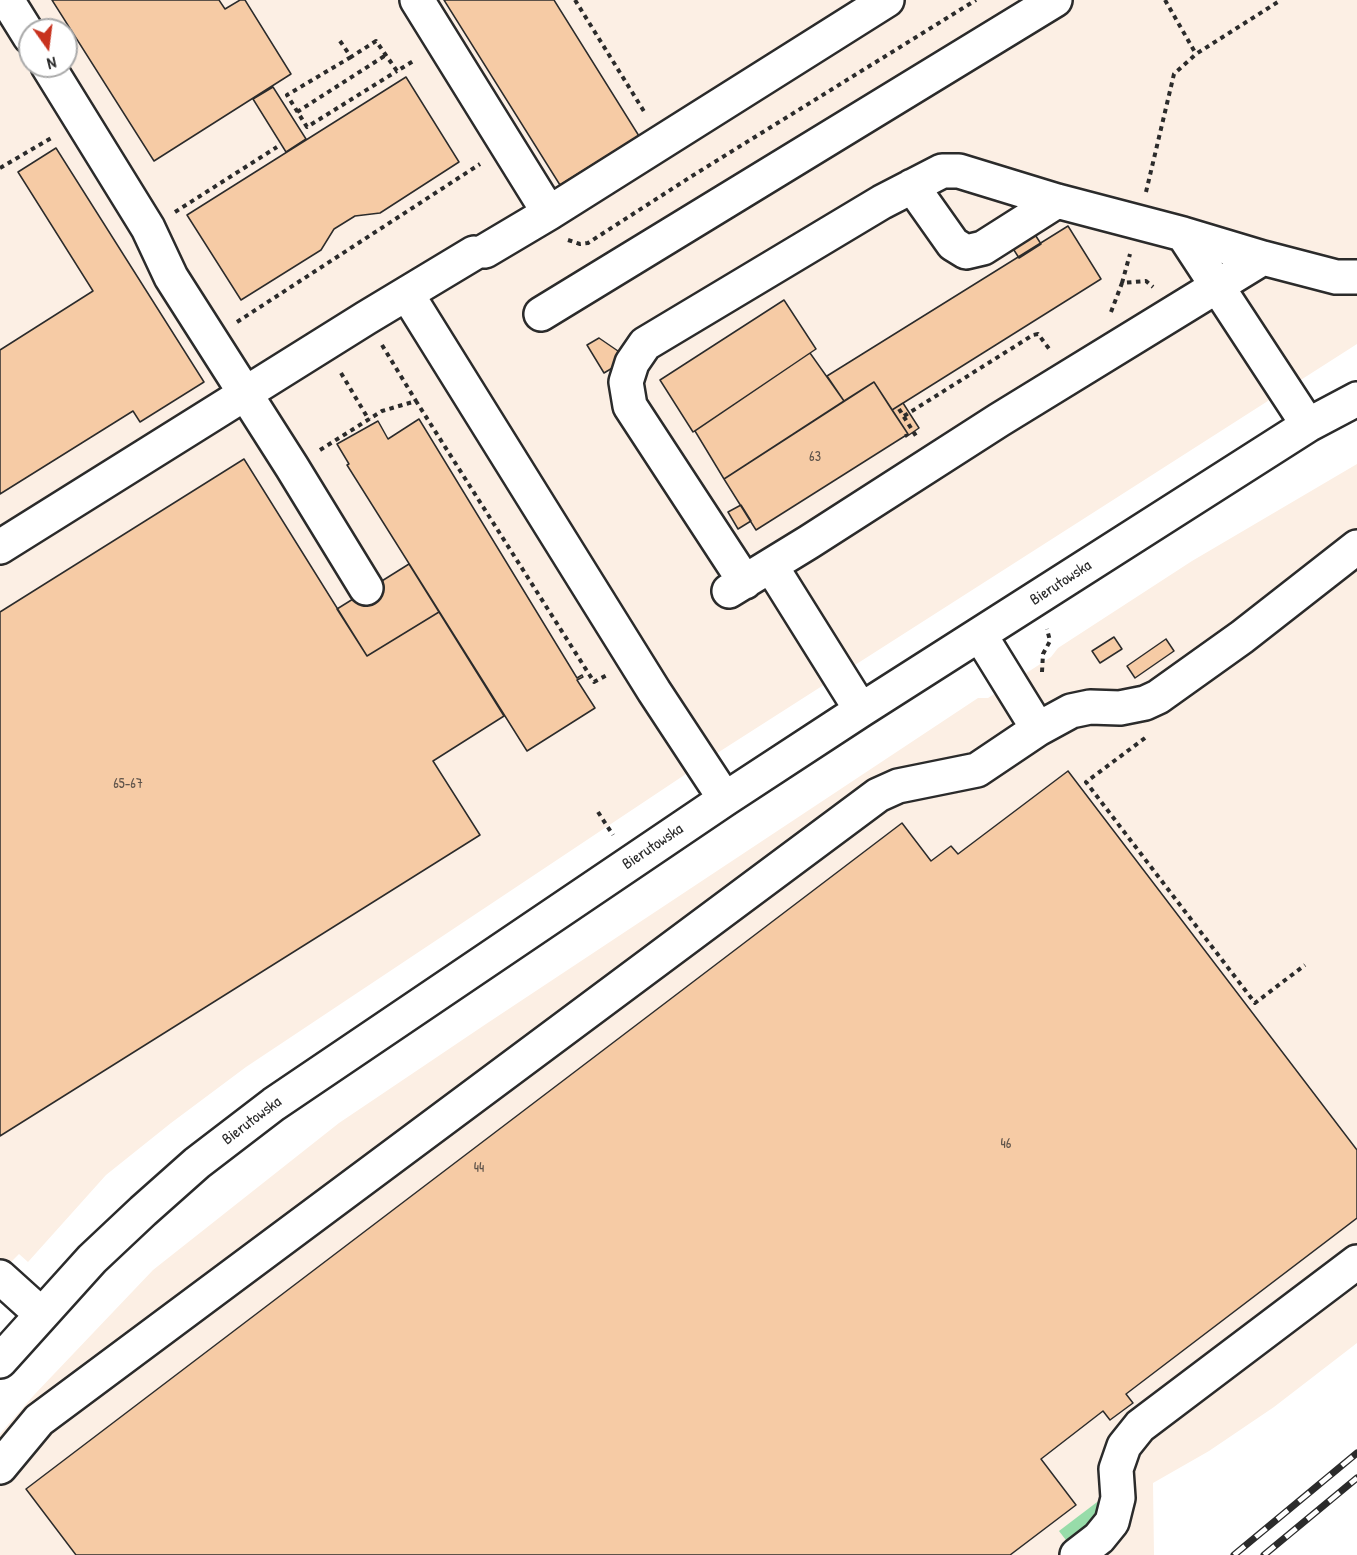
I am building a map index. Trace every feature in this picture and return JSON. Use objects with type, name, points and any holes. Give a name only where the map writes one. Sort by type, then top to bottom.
[{"type":"street","points":[[7,0],[18,18]]},
{"type":"street","points":[[417,0],[549,213]]},
{"type":"street","points":[[0,547],[366,318],[549,213],[887,0]]},
{"type":"street","points":[[541,314],[1055,0]]},
{"type":"street","points":[[56,78],[148,228],[171,276],[366,588]]},
{"type":"street","points":[[861,710],[760,572],[630,406],[626,382],[632,363],[645,344],[912,186],[942,171],[959,171],[1057,201],[1336,277],[1357,277]]},
{"type":"street","points":[[912,186],[953,244],[966,252],[983,248],[1057,201]]},
{"type":"street","points":[[1183,234],[1308,425]]},
{"type":"street","points":[[760,572],[999,420],[1263,258]]},
{"type":"street","points":[[407,294],[654,691],[725,799]]},
{"type":"street","name":"Bierutowska","points":[[0,1361],[92,1259],[170,1186],[274,1104],[725,799],[861,710],[1308,425],[1357,399]]},
{"type":"street","points":[[0,1467],[39,1420],[878,795],[898,786],[977,770],[1061,715],[1080,708],[1120,708],[1158,698],[1242,637],[1357,547]]},
{"type":"street","points":[[980,635],[1038,729]]},
{"type":"street","points":[[1077,1555],[1099,1538],[1112,1522],[1118,1498],[1116,1469],[1124,1446],[1140,1426],[1357,1262]]},
{"type":"street","points":[[0,1277],[41,1314]]},
{"type":"path","points":[[575,0],[663,142],[692,176]]},
{"type":"path","points":[[549,213],[565,238],[572,243],[588,243],[976,0]]},
{"type":"path","points":[[1165,0],[1196,54]]},
{"type":"path","points":[[1122,283],[1174,74],[1196,54],[1281,0]]},
{"type":"path","points":[[340,41],[351,57]]},
{"type":"path","points":[[397,71],[376,41],[287,95],[307,127],[397,71],[415,59],[421,69]]},
{"type":"path","points":[[297,112],[386,55]]},
{"type":"path","points":[[0,168],[82,120]]},
{"type":"path","points":[[148,228],[278,147]]},
{"type":"path","points":[[210,339],[481,163]]},
{"type":"path","points":[[366,318],[416,400]]},
{"type":"path","points":[[904,416],[1038,334],[1056,358]]},
{"type":"path","points":[[340,372],[369,420]]},
{"type":"path","points":[[899,410],[918,439]]},
{"type":"path","points":[[1153,732],[1086,782],[1255,1003],[1305,965]]},
{"type":"path","points":[[598,812],[618,844]]},
{"type":"shaded area","points":[[0,0],[1357,0],[1357,344],[722,750],[246,1067],[106,1175],[28,1262],[19,1254],[0,1273]]},
{"type":"shaded area","points":[[1357,464],[1357,1343],[1274,1407],[1209,1451],[1153,1483],[1154,1555],[0,1555],[0,1434],[153,1270],[339,1123],[486,1024],[978,698],[988,698],[1051,657],[1058,648],[1192,561]]},
{"type":"green space","points":[[1105,1496],[1102,1515],[1072,1548],[1059,1531]]},
{"type":"building","points":[[52,0],[219,0],[225,9],[240,0],[245,0],[291,74],[154,161],[78,41],[78,18],[63,18]]},
{"type":"building","points":[[444,0],[554,0],[639,136],[560,185]]},
{"type":"building","points":[[406,77],[459,162],[380,213],[355,216],[334,229],[321,250],[241,300],[187,215]]},
{"type":"building","points":[[273,87],[306,139],[286,152],[253,99]]},
{"type":"building","points":[[56,148],[204,382],[140,422],[133,411],[0,494],[0,350],[93,291],[18,172]]},
{"type":"building","points":[[1022,214],[1041,244],[1019,258],[1000,228]]},
{"type":"building","points":[[1068,226],[1101,279],[892,410],[874,382],[844,401],[827,376]]},
{"type":"building","points":[[784,300],[816,349],[693,432],[660,380]]},
{"type":"building","points":[[599,338],[618,351],[624,361],[604,373],[587,345]]},
{"type":"building","points":[[810,353],[844,401],[724,479],[695,431]]},
{"type":"building","points":[[874,382],[908,434],[756,530],[724,479]]},
{"type":"building","points":[[903,403],[919,428],[906,437],[905,435],[908,434],[892,410]]},
{"type":"building","points":[[419,419],[577,678],[582,675],[583,677],[577,680],[595,708],[527,751],[347,465],[349,464],[337,444],[378,421],[388,439]]},
{"type":"building","points":[[244,459],[367,656],[439,612],[504,716],[433,761],[480,835],[0,1136],[0,612]]},
{"type":"building","points":[[741,505],[751,521],[738,529],[728,512]]},
{"type":"building","points":[[409,564],[439,612],[367,656],[337,609]]},
{"type":"building","points":[[1114,637],[1122,649],[1100,663],[1092,651]]},
{"type":"building","points":[[1166,639],[1174,651],[1135,678],[1127,666]]},
{"type":"building","points":[[1068,771],[1357,1150],[1357,1218],[1126,1394],[1133,1403],[1110,1420],[1103,1411],[1041,1459],[1076,1505],[1010,1555],[76,1555],[26,1489],[902,823],[931,861],[951,846],[958,854]]},
{"type":"railway","points":[[1234,1555],[1357,1453]]},
{"type":"railway","points":[[1264,1555],[1357,1478]]}]
